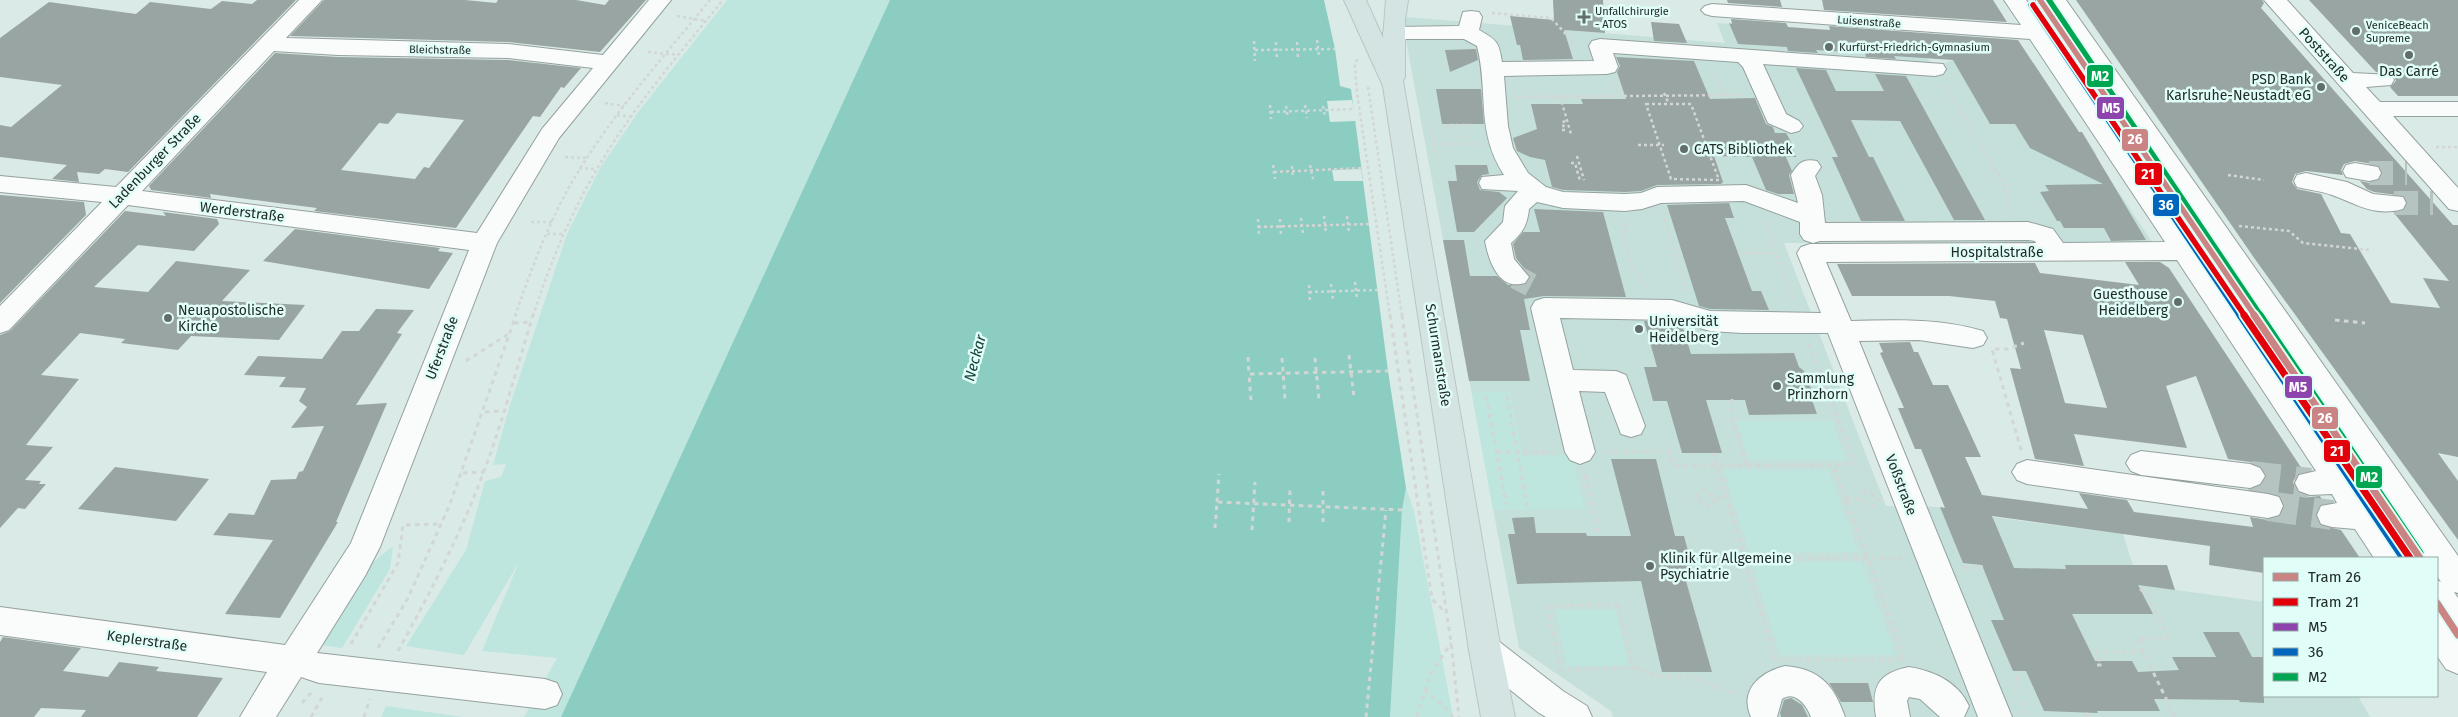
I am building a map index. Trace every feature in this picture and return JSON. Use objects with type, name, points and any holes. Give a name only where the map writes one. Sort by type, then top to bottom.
[{"type":"main road","name":"Schurmanstraße","points":[[1355,0],[1394,86],[1485,650],[1498,717]]},
{"type":"main road","points":[[1394,86],[1394,33],[1397,0]]},
{"type":"street","name":"Ladenburger Straße","points":[[0,323],[311,0]]},
{"type":"street","points":[[2015,0],[2342,482],[2390,557]]},
{"type":"street","points":[[2038,0],[2412,557]]},
{"type":"street","points":[[2055,0],[2458,580]]},
{"type":"street","name":"Poststraße","points":[[2275,0],[2432,172],[2452,202]]},
{"type":"street","points":[[1710,5],[1734,55],[1753,65],[1776,118],[1791,126]]},
{"type":"street","name":"Luisenstraße","points":[[1710,5],[2037,33]]},
{"type":"street","name":"Uferstraße","points":[[257,717],[295,661],[365,547],[484,243],[550,134],[610,63],[669,8]]},
{"type":"street","points":[[1394,33],[1470,24],[1487,43],[1494,69],[1498,134],[1511,167],[1528,186],[1547,197],[1561,200],[1746,194],[1812,234],[2014,230],[2041,233],[2056,252]]},
{"type":"street","name":"Bleichstraße","points":[[270,44],[338,48],[508,51],[610,63]]},
{"type":"street","points":[[1494,69],[1606,67],[1600,46],[1935,69]]},
{"type":"street","points":[[2348,80],[2383,80]]},
{"type":"street","points":[[2374,109],[2458,109]]},
{"type":"street","name":"Voßstraße","points":[[1809,167],[1802,175],[1810,196],[1812,234],[1839,327],[1995,717]]},
{"type":"street","points":[[2406,173],[2432,172]]},
{"type":"street","points":[[2306,181],[2338,188],[2369,202],[2394,203]]},
{"type":"street","points":[[1491,183],[1528,186]]},
{"type":"street","name":"Werderstraße","points":[[0,184],[121,196],[484,243]]},
{"type":"street","points":[[1528,186],[1517,206],[1506,213],[1515,225],[1498,241],[1502,262],[1524,281],[1544,308],[1580,452]]},
{"type":"street","name":"Hospitalstraße","points":[[1812,234],[2056,252],[2184,251]]},
{"type":"street","points":[[1544,308],[1683,313],[1710,321],[1895,331],[1919,339],[1988,345]]},
{"type":"street","points":[[1561,380],[1616,382],[1631,426]]},
{"type":"street","points":[[2140,464],[2250,476]]},
{"type":"street","points":[[2027,472],[2268,506]]},
{"type":"street","points":[[2310,483],[2342,482]]},
{"type":"street","points":[[2332,515],[2364,517]]},
{"type":"street","points":[[2438,595],[2458,624]]},
{"type":"street","name":"Keplerstraße","points":[[0,621],[295,661],[334,670],[378,665],[545,694]]},
{"type":"street","points":[[2438,631],[2458,659]]},
{"type":"street","points":[[1485,650],[1551,702],[1575,717]]},
{"type":"street","points":[[1752,705],[1763,698],[1772,684],[1792,681],[1807,687],[1820,698],[1828,717]]},
{"type":"street","points":[[1893,717],[1888,699],[1891,691],[1897,685],[1905,682],[1920,683],[1936,689],[1952,706]]},
{"type":"path","points":[[378,665],[463,473],[514,323],[552,222],[586,158],[624,106],[710,0]]},
{"type":"path","points":[[378,665],[450,556],[484,472],[531,322],[563,234],[595,169],[631,117],[723,0]]},
{"type":"path","points":[[669,8],[695,19],[707,21]]},
{"type":"path","points":[[1606,10],[1619,10]]},
{"type":"path","points":[[1470,24],[1472,12],[1551,18],[1574,43],[1583,68]]},
{"type":"path","points":[[1317,40],[1319,57]]},
{"type":"path","points":[[1254,41],[1255,61]]},
{"type":"path","points":[[1276,42],[1277,60]]},
{"type":"path","points":[[1297,42],[1298,60]]},
{"type":"path","points":[[1255,50],[1335,48]]},
{"type":"path","points":[[648,52],[679,55]]},
{"type":"path","points":[[1358,56],[1361,61]]},
{"type":"path","points":[[1355,66],[1432,599],[1446,613]]},
{"type":"path","points":[[1935,69],[1977,139]]},
{"type":"path","points":[[1367,80],[1451,642],[1459,717]]},
{"type":"path","points":[[1665,94],[1668,104]]},
{"type":"path","points":[[1496,97],[1665,94],[1766,95]]},
{"type":"path","points":[[1560,96],[1571,134]]},
{"type":"path","points":[[605,103],[624,106]]},
{"type":"path","points":[[1646,104],[1691,104],[1704,145],[1719,180],[1671,179],[1662,145],[1646,104]]},
{"type":"path","points":[[1305,105],[1307,118]]},
{"type":"path","points":[[1270,106],[1272,119]]},
{"type":"path","points":[[1286,106],[1288,118]]},
{"type":"path","points":[[1324,108],[1325,116]]},
{"type":"path","points":[[1271,112],[1306,111],[1324,108],[1354,109]]},
{"type":"path","points":[[617,115],[631,117]]},
{"type":"path","points":[[1562,130],[1565,130],[1562,122],[1567,122]]},
{"type":"path","points":[[1470,138],[1449,137],[1447,125],[1464,124],[1498,134]]},
{"type":"path","points":[[1432,126],[1436,158]]},
{"type":"path","points":[[1434,144],[1498,134]]},
{"type":"path","points":[[1638,145],[1662,145]]},
{"type":"path","points":[[1704,145],[1727,145]]},
{"type":"path","points":[[1982,148],[2003,182],[2014,230]]},
{"type":"path","points":[[565,157],[586,158]]},
{"type":"path","points":[[1332,163],[1332,170]]},
{"type":"path","points":[[1571,163],[1575,163],[1580,181]]},
{"type":"path","points":[[1273,165],[1275,179]]},
{"type":"path","points":[[1310,165],[1312,178]]},
{"type":"path","points":[[1292,166],[1293,178]]},
{"type":"path","points":[[580,168],[595,169]]},
{"type":"path","points":[[1274,172],[1362,168]]},
{"type":"path","points":[[2228,176],[2264,180]]},
{"type":"path","points":[[1646,198],[1683,313],[1647,290],[1634,272],[1626,254],[1623,236],[1627,218],[1646,198]]},
{"type":"path","points":[[1324,216],[1326,234]]},
{"type":"path","points":[[1347,216],[1349,233]]},
{"type":"path","points":[[1258,218],[1259,236]]},
{"type":"path","points":[[1301,218],[1303,234]]},
{"type":"path","points":[[1280,219],[1281,236]]},
{"type":"path","points":[[531,222],[552,222]]},
{"type":"path","points":[[1258,227],[1369,224]]},
{"type":"path","points":[[2209,224],[2261,227],[2289,231],[2303,243],[2370,250]]},
{"type":"path","points":[[547,234],[563,234]]},
{"type":"path","points":[[1738,254],[1776,253]]},
{"type":"path","points":[[1355,282],[1357,299]]},
{"type":"path","points":[[1331,284],[1333,300]]},
{"type":"path","points":[[1309,285],[1310,301]]},
{"type":"path","points":[[1310,292],[1378,290]]},
{"type":"path","points":[[2335,320],[2365,323]]},
{"type":"path","points":[[514,323],[531,322]]},
{"type":"path","points":[[466,361],[511,333]]},
{"type":"path","points":[[2024,343],[2008,349],[1988,345],[2027,472]]},
{"type":"path","points":[[1349,355],[1354,398]]},
{"type":"path","points":[[1248,357],[1251,400]]},
{"type":"path","points":[[1282,358],[1285,399]]},
{"type":"path","points":[[1315,358],[1319,400]]},
{"type":"path","points":[[1250,374],[1388,371]]},
{"type":"path","points":[[1486,396],[1506,504]]},
{"type":"path","points":[[1507,396],[1527,506]]},
{"type":"path","points":[[1732,399],[1732,417],[1747,466]]},
{"type":"path","points":[[484,412],[504,411]]},
{"type":"path","points":[[1497,452],[1669,451],[1673,466],[1717,466],[1747,466],[1833,465],[1904,660],[1776,660],[1728,498],[1717,466],[1713,453]]},
{"type":"path","points":[[1580,452],[1598,532]]},
{"type":"path","points":[[463,473],[484,472]]},
{"type":"path","points":[[1215,528],[1219,474]]},
{"type":"path","points":[[1252,530],[1255,482]]},
{"type":"path","points":[[1289,522],[1290,488]]},
{"type":"path","points":[[1715,500],[1708,507],[1695,498],[1703,490],[1715,498],[1728,498]]},
{"type":"path","points":[[1322,522],[1323,491]]},
{"type":"path","points":[[1846,500],[1861,499],[1872,507],[1879,499],[1866,491],[1860,498]]},
{"type":"path","points":[[1217,502],[1402,510]]},
{"type":"path","points":[[1366,717],[1386,510]]},
{"type":"path","points":[[334,670],[368,618],[398,564],[403,525],[442,524]]},
{"type":"path","points":[[1690,559],[1930,558]]},
{"type":"path","points":[[2140,590],[2147,594],[2168,638],[2137,639],[2175,717]]},
{"type":"path","points":[[1633,668],[1618,605],[1547,606],[1561,670],[1633,668],[1663,677],[1688,677],[1737,693],[1752,705]]},
{"type":"path","points":[[1417,717],[1430,676],[1451,642]]},
{"type":"path","points":[[2097,665],[2102,665],[2096,652],[2144,652]]},
{"type":"path","points":[[1424,690],[1443,705],[1453,717]]},
{"type":"shaded area","points":[[727,0],[890,0],[561,717],[524,717],[557,658],[482,651],[519,562],[464,655],[406,646],[466,550],[485,481],[501,477],[506,464],[493,465],[509,408],[567,234],[600,168],[639,111]]},
{"type":"shaded area","name":"Universität Heidelberg","points":[[1406,17],[1725,43],[1717,23],[1918,37],[1932,67],[1953,60],[2036,67],[2079,132],[2082,132],[2097,155],[2094,155],[2152,242],[1784,243],[1886,506],[1940,507],[1990,513],[1992,517],[2123,534],[2139,585],[2263,602],[2263,697],[2359,697],[2370,717],[1613,717],[1611,711],[1519,648],[1405,35]]},
{"type":"shaded area","points":[[1510,392],[1523,456],[1572,455],[1585,509],[1493,510],[1472,393]]},
{"type":"shaded area","points":[[1737,421],[1832,421],[1846,460],[1749,460]]},
{"type":"shaded area","points":[[1724,470],[1828,470],[1858,552],[1749,552]]},
{"type":"shaded area","points":[[1406,488],[1414,511],[1453,717],[1390,717],[1402,510]]},
{"type":"shaded area","points":[[393,546],[390,569],[342,648],[322,645],[372,563]]},
{"type":"shaded area","points":[[1752,562],[1861,562],[1896,655],[1780,655]]},
{"type":"shaded area","points":[[1556,610],[1616,610],[1628,665],[1567,666]]},
{"type":"shaded area","points":[[386,706],[463,717],[381,717]]},
{"type":"water","name":"Neckar","points":[[890,0],[1324,0],[1335,49],[1340,86],[1351,89],[1388,371],[1406,488],[1402,510],[1390,717],[561,717]]},
{"type":"pier","points":[[1352,100],[1356,121],[1330,122],[1327,101]]},
{"type":"pier","points":[[1361,169],[1363,181],[1334,181],[1332,170]]},
{"type":"building","points":[[257,0],[296,0],[128,172],[105,169],[99,174],[77,172],[79,182],[52,179],[67,165],[0,157],[0,125],[11,127],[62,85],[0,77],[0,38],[49,2],[136,14],[150,2],[211,9],[222,1],[252,4]]},
{"type":"building","points":[[324,0],[465,0],[496,3],[498,0],[576,0],[605,5],[609,0],[646,0],[600,52],[508,42],[290,36]]},
{"type":"building","points":[[1553,0],[1603,0],[1605,33],[1564,30],[1573,59],[1523,60],[1520,45],[1517,45],[1510,16],[1554,20]]},
{"type":"building","points":[[1727,0],[1780,0],[1782,7],[1728,3]]},
{"type":"building","points":[[1822,0],[1993,0],[2007,22],[1824,10]]},
{"type":"building","points":[[2076,0],[2262,0],[2264,3],[2261,8],[2453,225],[2458,225],[2458,457],[2438,453],[2458,481],[2458,540],[2257,262]],"holes":[[[2355,161],[2378,165],[2383,172],[2378,181],[2369,183],[2360,181],[2367,189],[2374,192],[2405,196],[2408,202],[2405,210],[2394,213],[2449,281],[2423,278],[2440,308],[2391,303],[2350,234],[2341,233],[2321,194],[2297,189],[2292,182],[2295,174],[2306,171],[2343,175],[2341,170],[2344,164]]]},
{"type":"building","name":"Das Carré","points":[[2309,0],[2458,0],[2458,96],[2398,96],[2390,87],[2396,81],[2393,74],[2376,72]]},
{"type":"building","points":[[1731,19],[1786,23],[1788,27],[1830,30],[1829,26],[2018,40],[2079,132],[2082,132],[2146,240],[2111,241],[2104,228],[2064,228],[2060,221],[2057,221],[2040,192],[2049,191],[2045,185],[2103,184],[2030,148],[2015,124],[1990,124],[1953,60],[1894,56],[1896,59],[1866,57],[1865,53],[1816,50],[1818,53],[1788,51],[1787,47],[1738,44],[1729,23],[1732,24]]},
{"type":"building","points":[[1651,22],[1679,24],[1687,43],[1654,41]]},
{"type":"building","points":[[1476,49],[1478,60],[1450,72],[1445,50]]},
{"type":"building","points":[[275,53],[338,57],[508,60],[581,68],[564,88],[561,87],[540,117],[533,116],[456,228],[314,211],[317,208],[210,194],[211,198],[151,190],[149,186]],"holes":[[[397,113],[464,120],[429,168],[424,167],[415,179],[341,170],[379,123],[388,124]]]},
{"type":"building","points":[[1616,57],[1694,61],[1710,99],[1755,98],[1766,124],[1773,127],[1775,133],[1786,133],[1790,140],[1796,157],[1786,157],[1792,171],[1789,175],[1794,194],[1778,194],[1766,190],[1752,157],[1714,156],[1723,182],[1721,184],[1657,185],[1641,191],[1625,192],[1563,190],[1552,187],[1545,160],[1530,157],[1517,151],[1513,138],[1537,129],[1531,104],[1583,104],[1581,99],[1626,99],[1617,72],[1620,66]]},
{"type":"building","points":[[1796,68],[1826,70],[1836,91],[1884,91],[1875,74],[1906,76],[1985,220],[1954,220],[1900,121],[1851,120],[1869,157],[1873,157],[1905,221],[1861,221],[1832,157],[1838,157]]},
{"type":"building","points":[[1436,89],[1481,89],[1484,124],[1442,124]]},
{"type":"building","points":[[1455,165],[1487,165],[1489,174],[1482,175],[1477,182],[1480,190],[1499,192],[1507,198],[1474,232],[1457,232],[1448,181],[1457,181]]},
{"type":"building","points":[[0,195],[84,202],[86,215],[0,303]]},
{"type":"building","points":[[1729,203],[1734,218],[1725,218],[1752,291],[1761,291],[1769,310],[1710,309],[1699,306],[1667,205]]},
{"type":"building","points":[[1534,209],[1603,212],[1626,297],[1544,296],[1524,299],[1530,330],[1520,330],[1530,381],[1469,381],[1443,240],[1464,240],[1470,276],[1497,276],[1508,285],[1525,285],[1531,277],[1516,258],[1513,244],[1523,232],[1540,232]]},
{"type":"building","points":[[125,211],[166,216],[163,212],[217,219],[219,224],[194,251],[138,245],[94,287],[148,292],[176,261],[250,270],[222,301],[305,305],[279,340],[191,336],[178,350],[121,343],[125,339],[80,333],[41,375],[79,379],[26,445],[53,447],[25,480],[41,481],[39,484],[46,484],[25,509],[18,508],[0,528],[0,335],[10,331]]},
{"type":"building","points":[[295,229],[440,248],[438,251],[453,253],[429,289],[263,261]]},
{"type":"building","points":[[2125,262],[2160,262],[2169,268],[2304,472],[2297,474],[2293,482],[2297,492],[2309,497],[2320,496],[2324,504],[2319,505],[2315,514],[2319,525],[2341,530],[2359,557],[2263,557],[2263,573],[2209,565],[2210,546],[1992,516],[2014,568],[2066,569],[2065,565],[2167,565],[2175,590],[2138,585],[2153,614],[2072,614],[2095,661],[2132,661],[2138,672],[2179,670],[2172,657],[2216,657],[2203,632],[2239,632],[2252,657],[2263,657],[2264,703],[2240,702],[2239,700],[2154,699],[2160,711],[2097,711],[2098,713],[2044,711],[2026,671],[2013,671],[1991,620],[2004,620],[1982,565],[1963,563],[1940,507],[1945,508],[1921,449],[1915,449],[1898,408],[1904,408],[1880,353],[1883,352],[1879,343],[1910,342],[1914,352],[1918,352],[1933,385],[1948,385],[1981,457],[1965,457],[1982,495],[2088,509],[2079,493],[2127,500],[2134,512],[2253,527],[2250,517],[2268,520],[2279,517],[2285,507],[2281,496],[2251,490],[2261,486],[2267,477],[2262,467],[2250,462],[2228,459],[2196,376],[2166,386],[2187,448],[2074,434],[2084,466],[2035,459],[2010,368],[2021,369],[2007,319],[2000,318],[1995,301],[1949,296],[1852,296],[1837,264],[2035,263],[2040,273],[2139,285]],"holes":[[[2044,330],[2083,335],[2107,408],[2065,403]]]},
{"type":"building","points":[[376,309],[414,310],[397,333],[402,334],[356,405],[387,403],[336,522],[338,522],[280,618],[225,614],[273,540],[213,535],[229,513],[254,515],[271,480],[296,479],[299,472],[303,471],[324,426],[291,428],[307,407],[299,401],[306,388],[279,387],[286,377],[244,375],[258,356],[322,359],[342,331],[359,331]]},
{"type":"building","points":[[1644,321],[1672,322],[1682,325],[1691,354],[1794,353],[1814,396],[1814,400],[1812,400],[1817,414],[1749,415],[1745,400],[1706,400],[1722,453],[1682,453],[1667,401],[1653,401],[1644,367],[1657,367]]},
{"type":"building","name":"Klinik für Allgemeine Psychiatrie","points":[[1611,459],[1656,459],[1675,536],[1684,536],[1696,581],[1686,581],[1712,672],[1662,672],[1641,581],[1517,584],[1508,534],[1515,534],[1512,518],[1534,517],[1536,533],[1586,533],[1587,536],[1631,536]]},
{"type":"building","points":[[115,467],[209,479],[176,521],[78,509]]},
{"type":"building","points":[[3,637],[81,648],[63,671],[108,677],[119,662],[159,667],[156,671],[223,678],[197,717],[81,717],[86,710],[41,708],[34,717],[0,717],[0,642]]},
{"type":"building","points":[[1829,683],[1868,683],[1873,702],[1841,702]]},
{"type":"building","points":[[1791,698],[1802,705],[1808,717],[1781,717],[1780,713],[1784,700]]},
{"type":"tunnel","points":[[2369,173],[2407,173]]},
{"type":"tunnel","points":[[2394,203],[2433,203]]},
{"type":"tunnel","points":[[1516,277],[1531,285]]},
{"type":"tunnel","points":[[2250,476],[2310,483]]},
{"type":"tunnel","points":[[2268,506],[2332,515]]},
{"type":"tram line","name":"26","points":[[2040,0],[2419,557]]},
{"type":"tram line","name":"21","points":[[2033,5],[2409,557]]},
{"type":"tram line","name":"26","points":[[2438,605],[2458,635]]},
{"type":"transit line","name":"M5","points":[[2038,0],[2412,557]]},
{"type":"transit line","name":"M2","points":[[2049,0],[2420,553]]},
{"type":"transit line","name":"36","points":[[2031,5],[2402,557]]},
{"type":"place","name":"Unfallchirurgie - ATOS","points":[[1584,17]]},
{"type":"place","name":"VeniceBeach Supreme","points":[[2356,31]]},
{"type":"place","name":"Kurfürst-Friedrich-Gymnasium","points":[[1829,47]]},
{"type":"place","name":"Das Carré","points":[[2409,55]]},
{"type":"place","name":"PSD Bank Karlsruhe-Neustadt eG","points":[[2321,87]]},
{"type":"place","name":"CATS Bibliothek","points":[[1684,149]]},
{"type":"place","name":"Guesthouse Heidelberg","points":[[2178,302]]},
{"type":"place","name":"Neuapostolische Kirche","points":[[168,318]]},
{"type":"place","name":"Universität Heidelberg","points":[[1639,329]]},
{"type":"place","name":"Sammlung Prinzhorn","points":[[1777,386]]},
{"type":"place","name":"Klinik für Allgemeine Psychiatrie","points":[[1650,566]]}]
